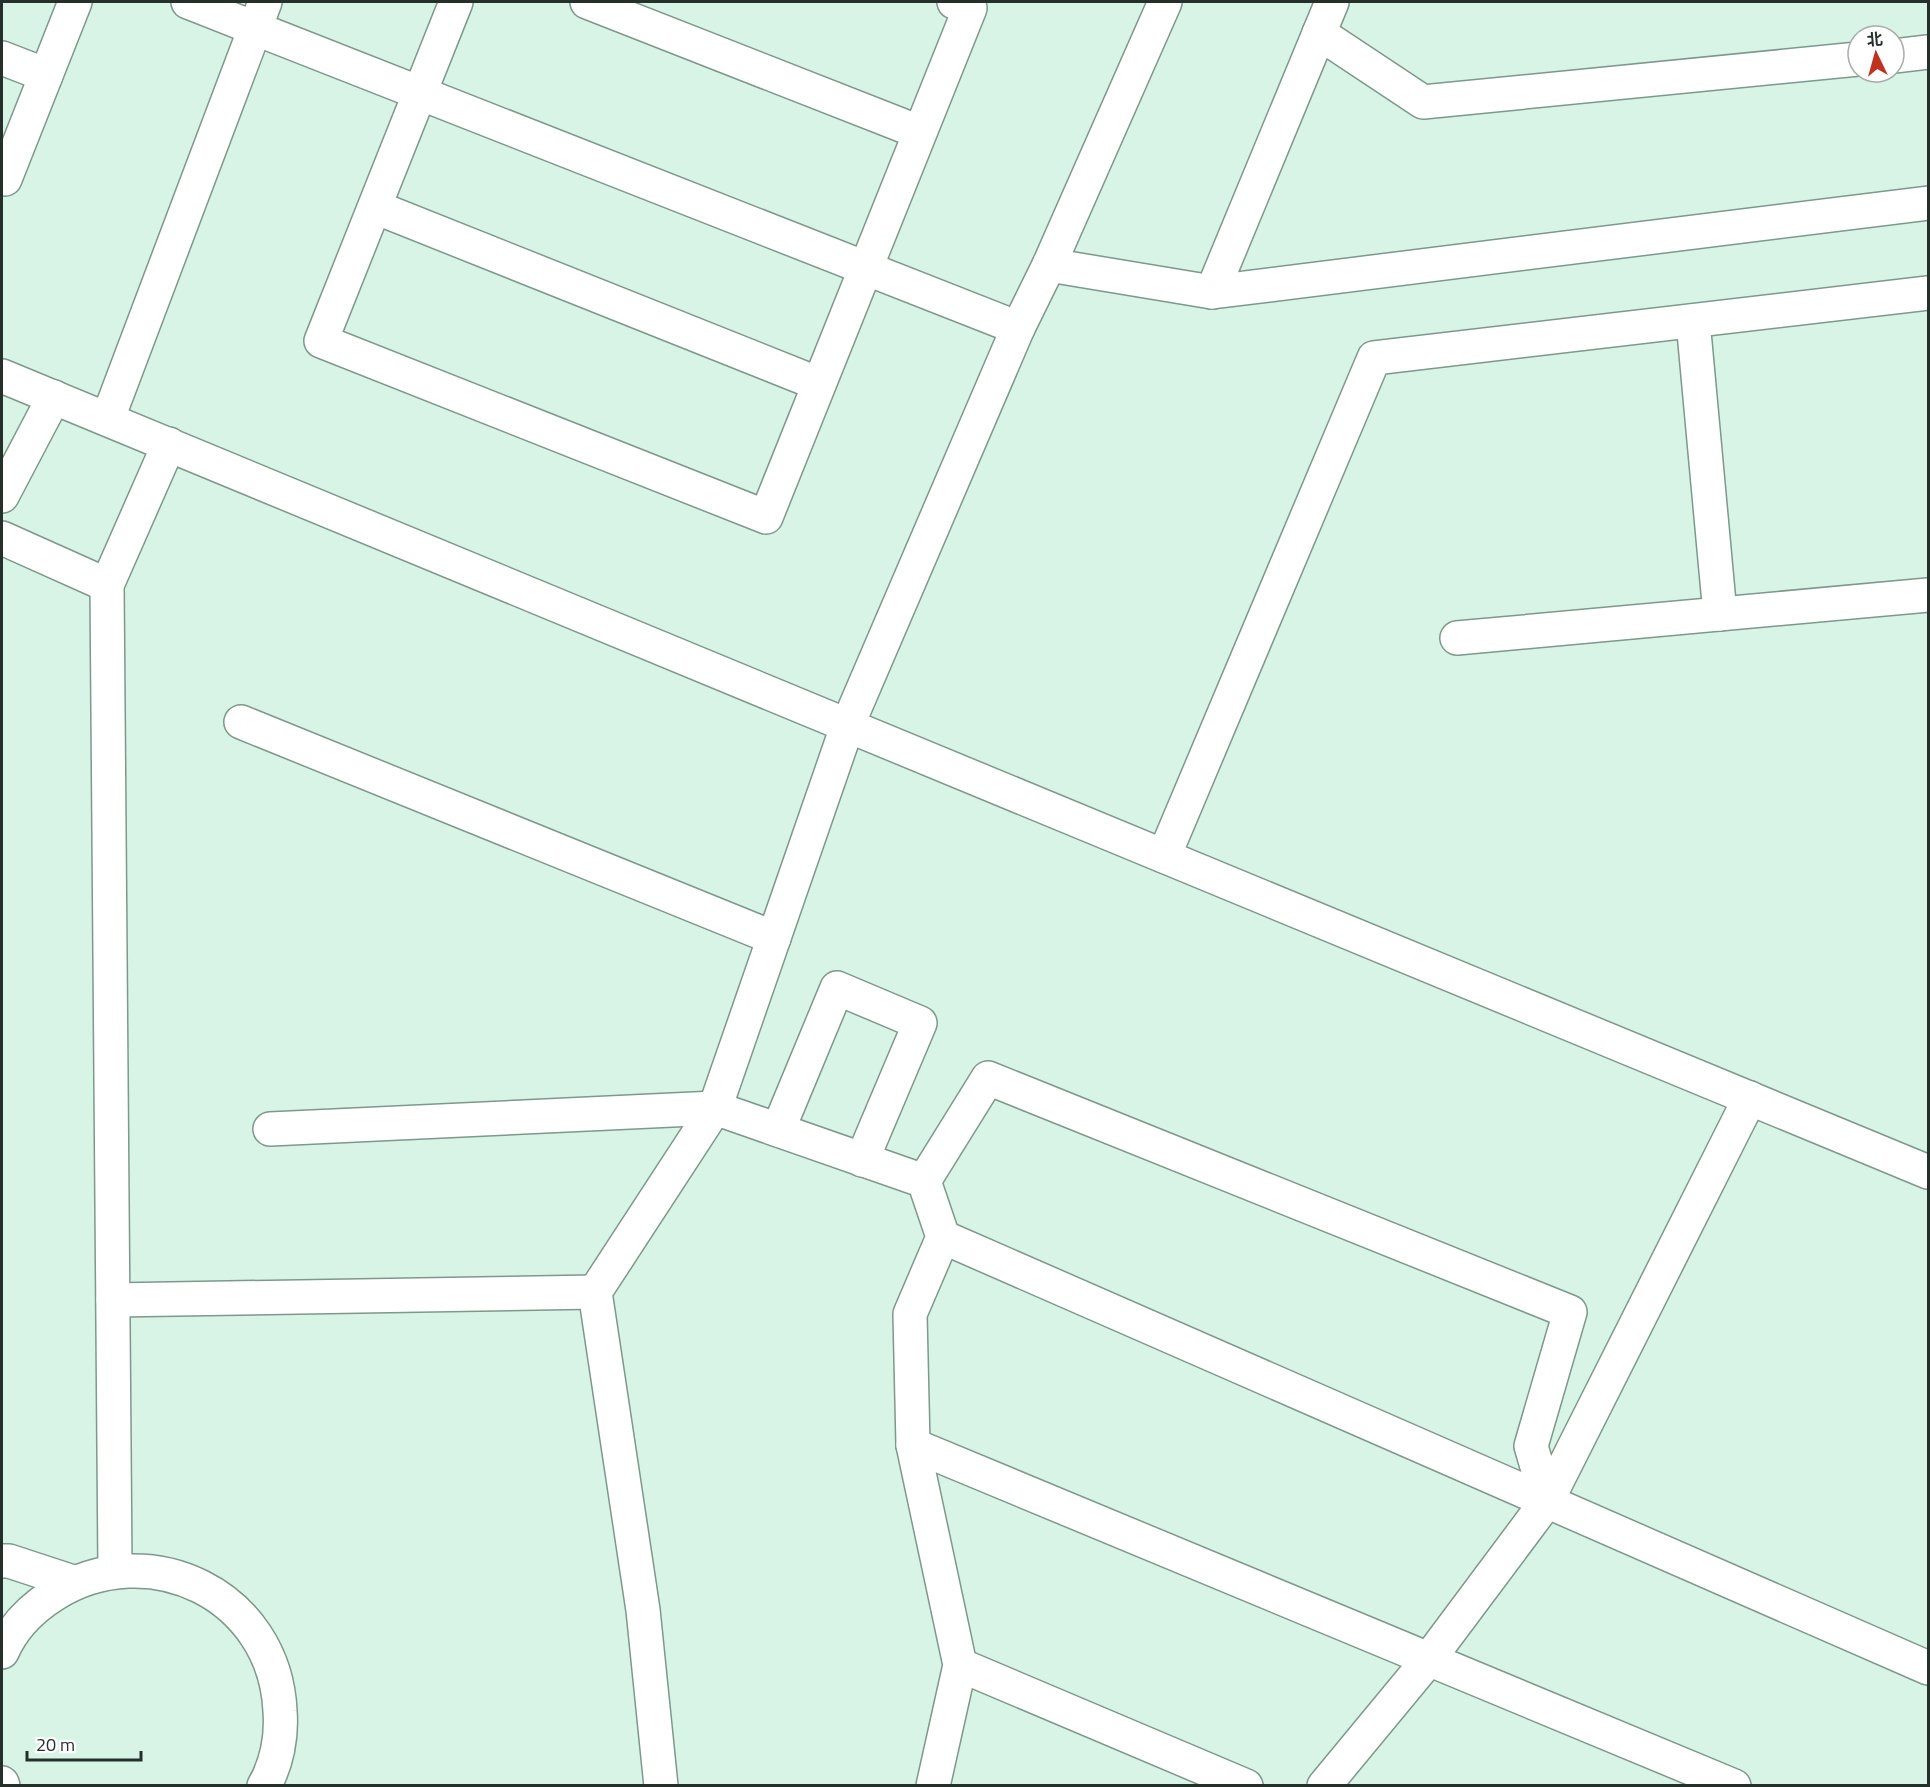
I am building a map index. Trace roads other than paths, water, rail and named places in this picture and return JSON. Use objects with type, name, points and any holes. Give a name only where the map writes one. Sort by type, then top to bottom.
[{"type":"street","points":[[2,178],[5,179],[75,2]]},
{"type":"street","points":[[188,2],[260,15],[420,93],[1018,328]]},
{"type":"street","points":[[456,2],[321,341],[766,517],[970,8],[954,2]]},
{"type":"street","points":[[587,2],[920,132]]},
{"type":"street","points":[[661,1785],[643,1610],[595,1292],[715,1108],[848,724],[1018,328],[1049,266],[1165,2]]},
{"type":"street","points":[[1212,292],[1332,2]]},
{"type":"street","points":[[108,418],[260,15]]},
{"type":"street","points":[[1319,33],[1423,102],[1846,60]]},
{"type":"street","points":[[1906,55],[1929,52]]},
{"type":"street","points":[[2,58],[46,75]]},
{"type":"street","points":[[1049,266],[1212,292],[1929,202]]},
{"type":"street","points":[[375,207],[819,384]]},
{"type":"street","points":[[1164,856],[1374,358],[1929,293]]},
{"type":"street","points":[[1693,321],[1720,614]]},
{"type":"street","points":[[2,376],[1929,1172]]},
{"type":"street","points":[[2,496],[54,397]]},
{"type":"street","points":[[116,1570],[106,585],[169,444]]},
{"type":"street","points":[[2,538],[106,585]]},
{"type":"street","points":[[1457,638],[1929,595]]},
{"type":"street","points":[[241,722],[774,938]]},
{"type":"street","points":[[778,1130],[837,988],[920,1023],[862,1160]]},
{"type":"street","points":[[924,1181],[988,1078],[1570,1312],[1531,1446],[1547,1501]]},
{"type":"street","points":[[1324,1785],[1429,1659],[1547,1501],[1750,1098]]},
{"type":"street","points":[[270,1129],[715,1108],[924,1181]]},
{"type":"street","points":[[924,1181],[943,1237],[910,1314],[913,1445],[960,1665],[933,1785]]},
{"type":"street","points":[[943,1237],[1929,1668]]},
{"type":"street","points":[[113,1300],[595,1292]]},
{"type":"street","points":[[913,1445],[1734,1785]]},
{"type":"street","points":[[2,1561],[9,1561],[73,1582]]},
{"type":"street","points":[[2,1652],[7,1640],[36,1606],[73,1582],[116,1570],[160,1572],[202,1586],[238,1612],[265,1647],[279,1689],[281,1733],[270,1775],[264,1785]]},
{"type":"street","points":[[960,1665],[1246,1785]]}]
